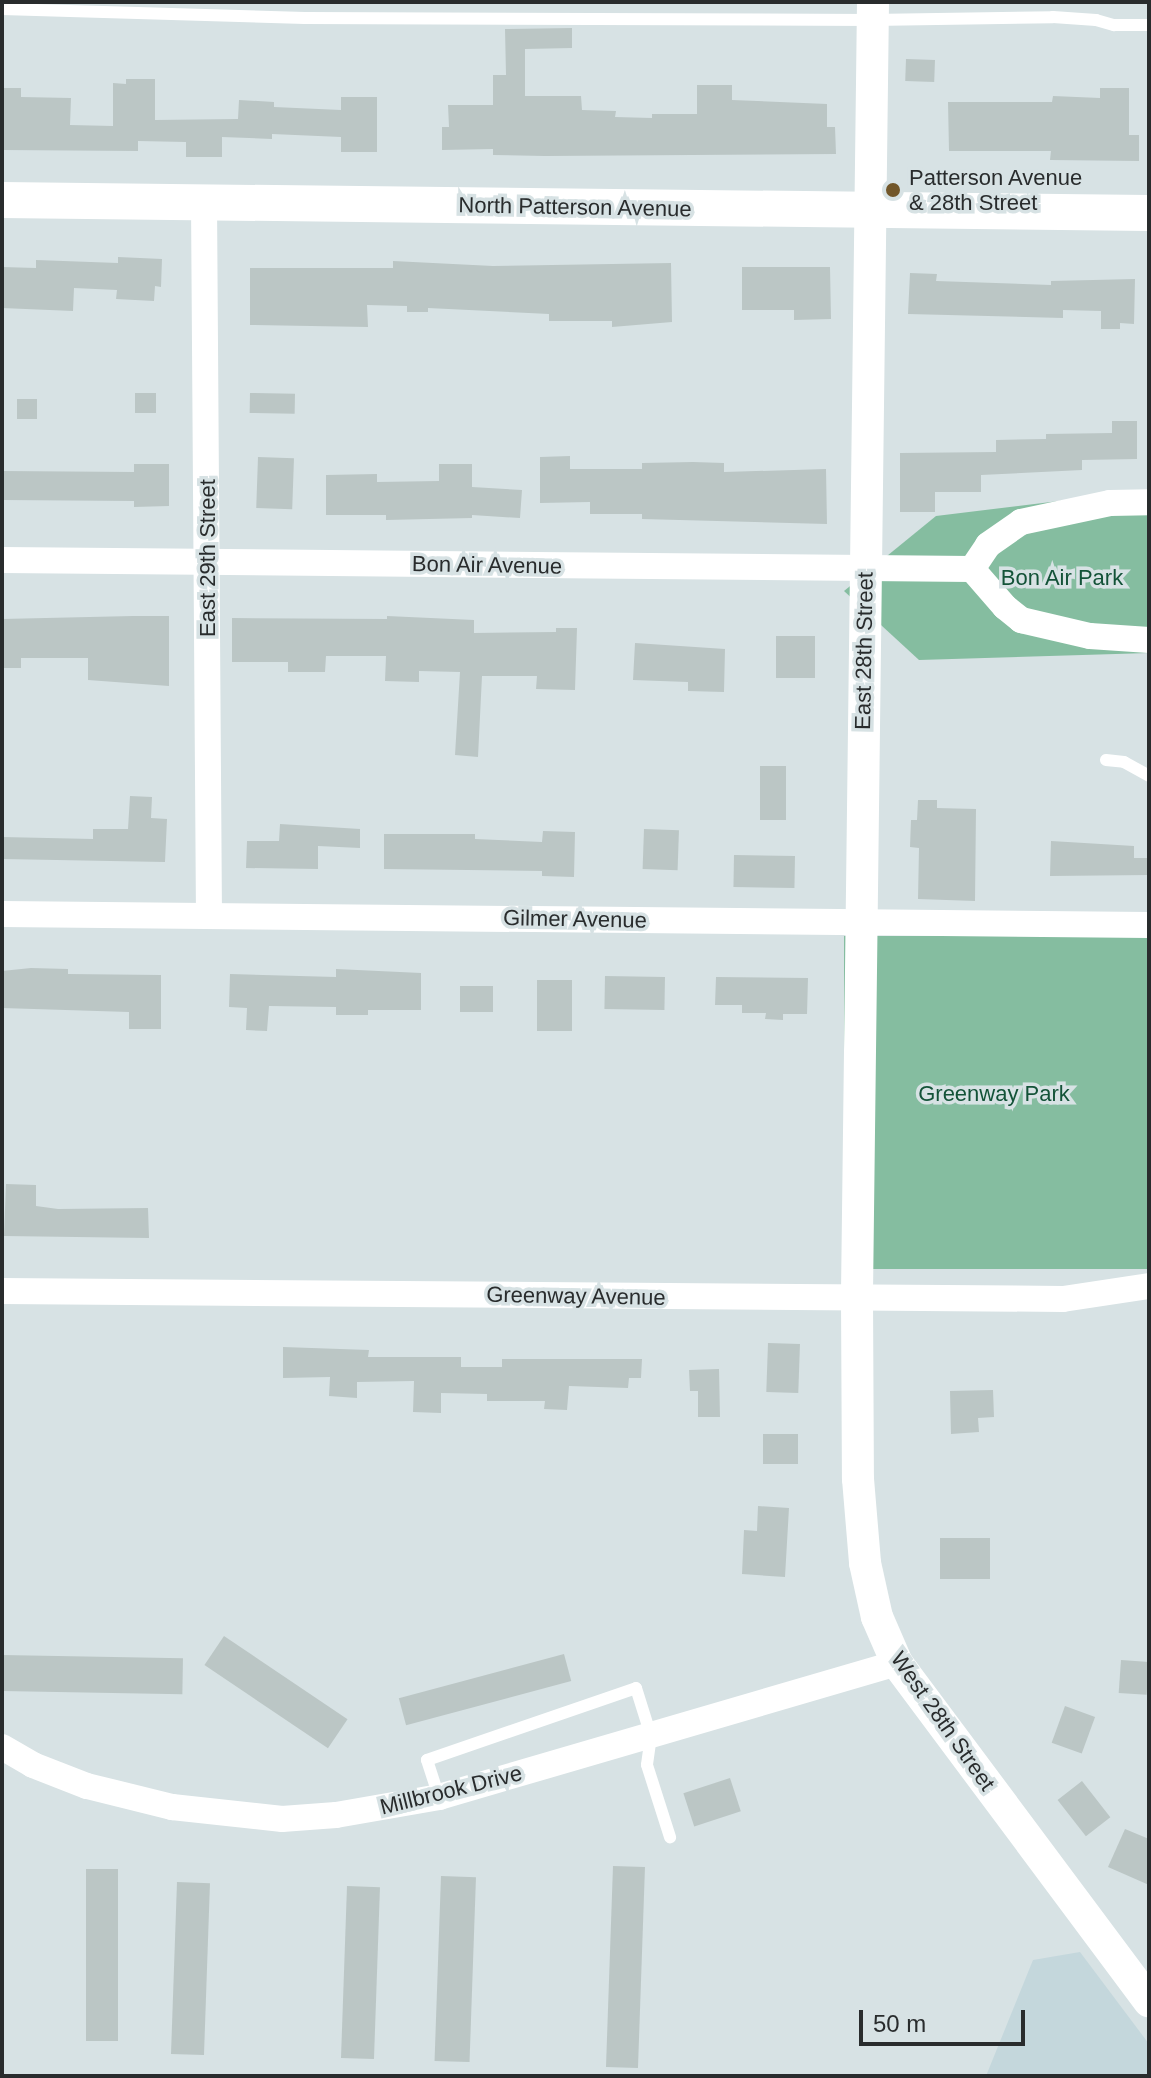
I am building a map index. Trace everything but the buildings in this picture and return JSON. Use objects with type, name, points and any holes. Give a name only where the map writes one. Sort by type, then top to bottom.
[{"type":"main road","name":"North Patterson Avenue","points":[[2,200],[1149,213]]},
{"type":"street","name":"East 28th Street","points":[[857,1299],[872,11]]},
{"type":"street","name":"East 29th Street","points":[[204,202],[209,561],[209,913]]},
{"type":"street","points":[[1149,502],[1110,503],[1021,522],[988,545],[972,569],[1005,607],[1021,620],[1090,636],[1149,640]]},
{"type":"street","name":"Bon Air Avenue","points":[[2,560],[972,569]]},
{"type":"street","name":"Gilmer Avenue","points":[[2,914],[209,913],[861,924],[1149,925]]},
{"type":"street","name":"Greenway Avenue","points":[[2,1291],[1063,1299],[1149,1286]]},
{"type":"street","name":"West 28th Street","points":[[857,1299],[858,1479],[865,1563],[877,1617],[897,1663],[1149,2001]]},
{"type":"street","name":"Millbrook Drive","points":[[2,1747],[33,1765],[87,1786],[172,1807],[282,1819],[336,1815],[439,1797],[897,1663]]},
{"type":"lane","points":[[2,9],[305,18],[872,11],[1053,17],[1096,20],[1114,25],[1149,25]]},
{"type":"lane","points":[[1106,760],[1124,762],[1149,776]]},
{"type":"lane","points":[[439,1797],[427,1760],[636,1688],[651,1736],[647,1765],[670,1837]]},
{"type":"shaded area","points":[[1080,1952],[1149,2044],[1149,2076],[986,2076],[1033,1960]]},
{"type":"green space","name":"Bon Air Park","points":[[1149,490],[1149,653],[919,660],[844,591],[936,516]]},
{"type":"green space","name":"Greenway Park","points":[[844,936],[1149,936],[1149,1269],[844,1269]]},
{"type":"place","name":"Patterson Avenue & 28th Street","points":[[893,190]]}]
